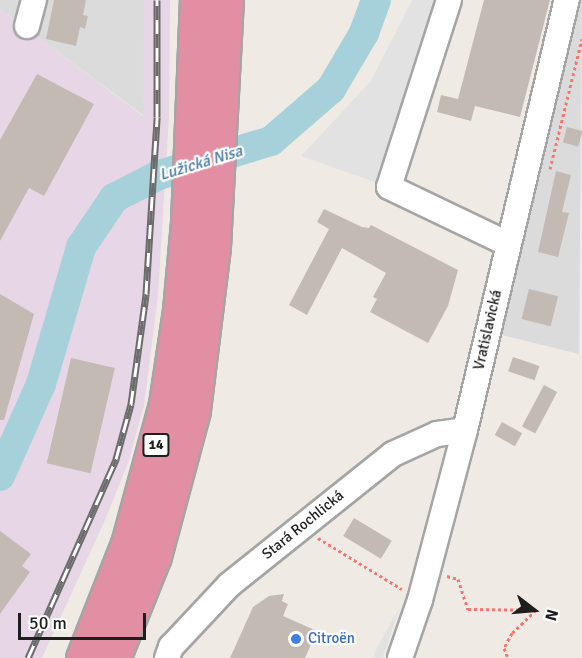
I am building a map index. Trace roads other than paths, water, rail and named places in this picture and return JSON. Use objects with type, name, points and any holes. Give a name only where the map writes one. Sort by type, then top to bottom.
[{"type":"highway","name":"14","points":[[83,658],[128,544],[148,479],[173,357],[188,222],[197,0]]},
{"type":"highway","name":"14","points":[[113,658],[154,556],[175,486],[193,410],[213,247],[226,0]]},
{"type":"street","points":[[27,26],[34,0]]},
{"type":"street","points":[[449,0],[389,187],[508,244]]},
{"type":"street","name":"Vratislavická","points":[[400,658],[420,600],[465,430],[567,0]]},
{"type":"street","name":"Stará Rochlická","points":[[167,658],[171,647],[229,585],[393,454],[437,434],[465,430]]},
{"type":"waterway","name":"Lužická Nisa","points":[[0,476],[41,384],[81,247],[114,198],[159,175],[271,141],[331,89],[364,33],[376,0]]},
{"type":"railway","points":[[28,658],[116,459],[131,404],[146,294],[157,117],[157,0]]},
{"type":"place","name":"Citroën","points":[[296,639]]}]
